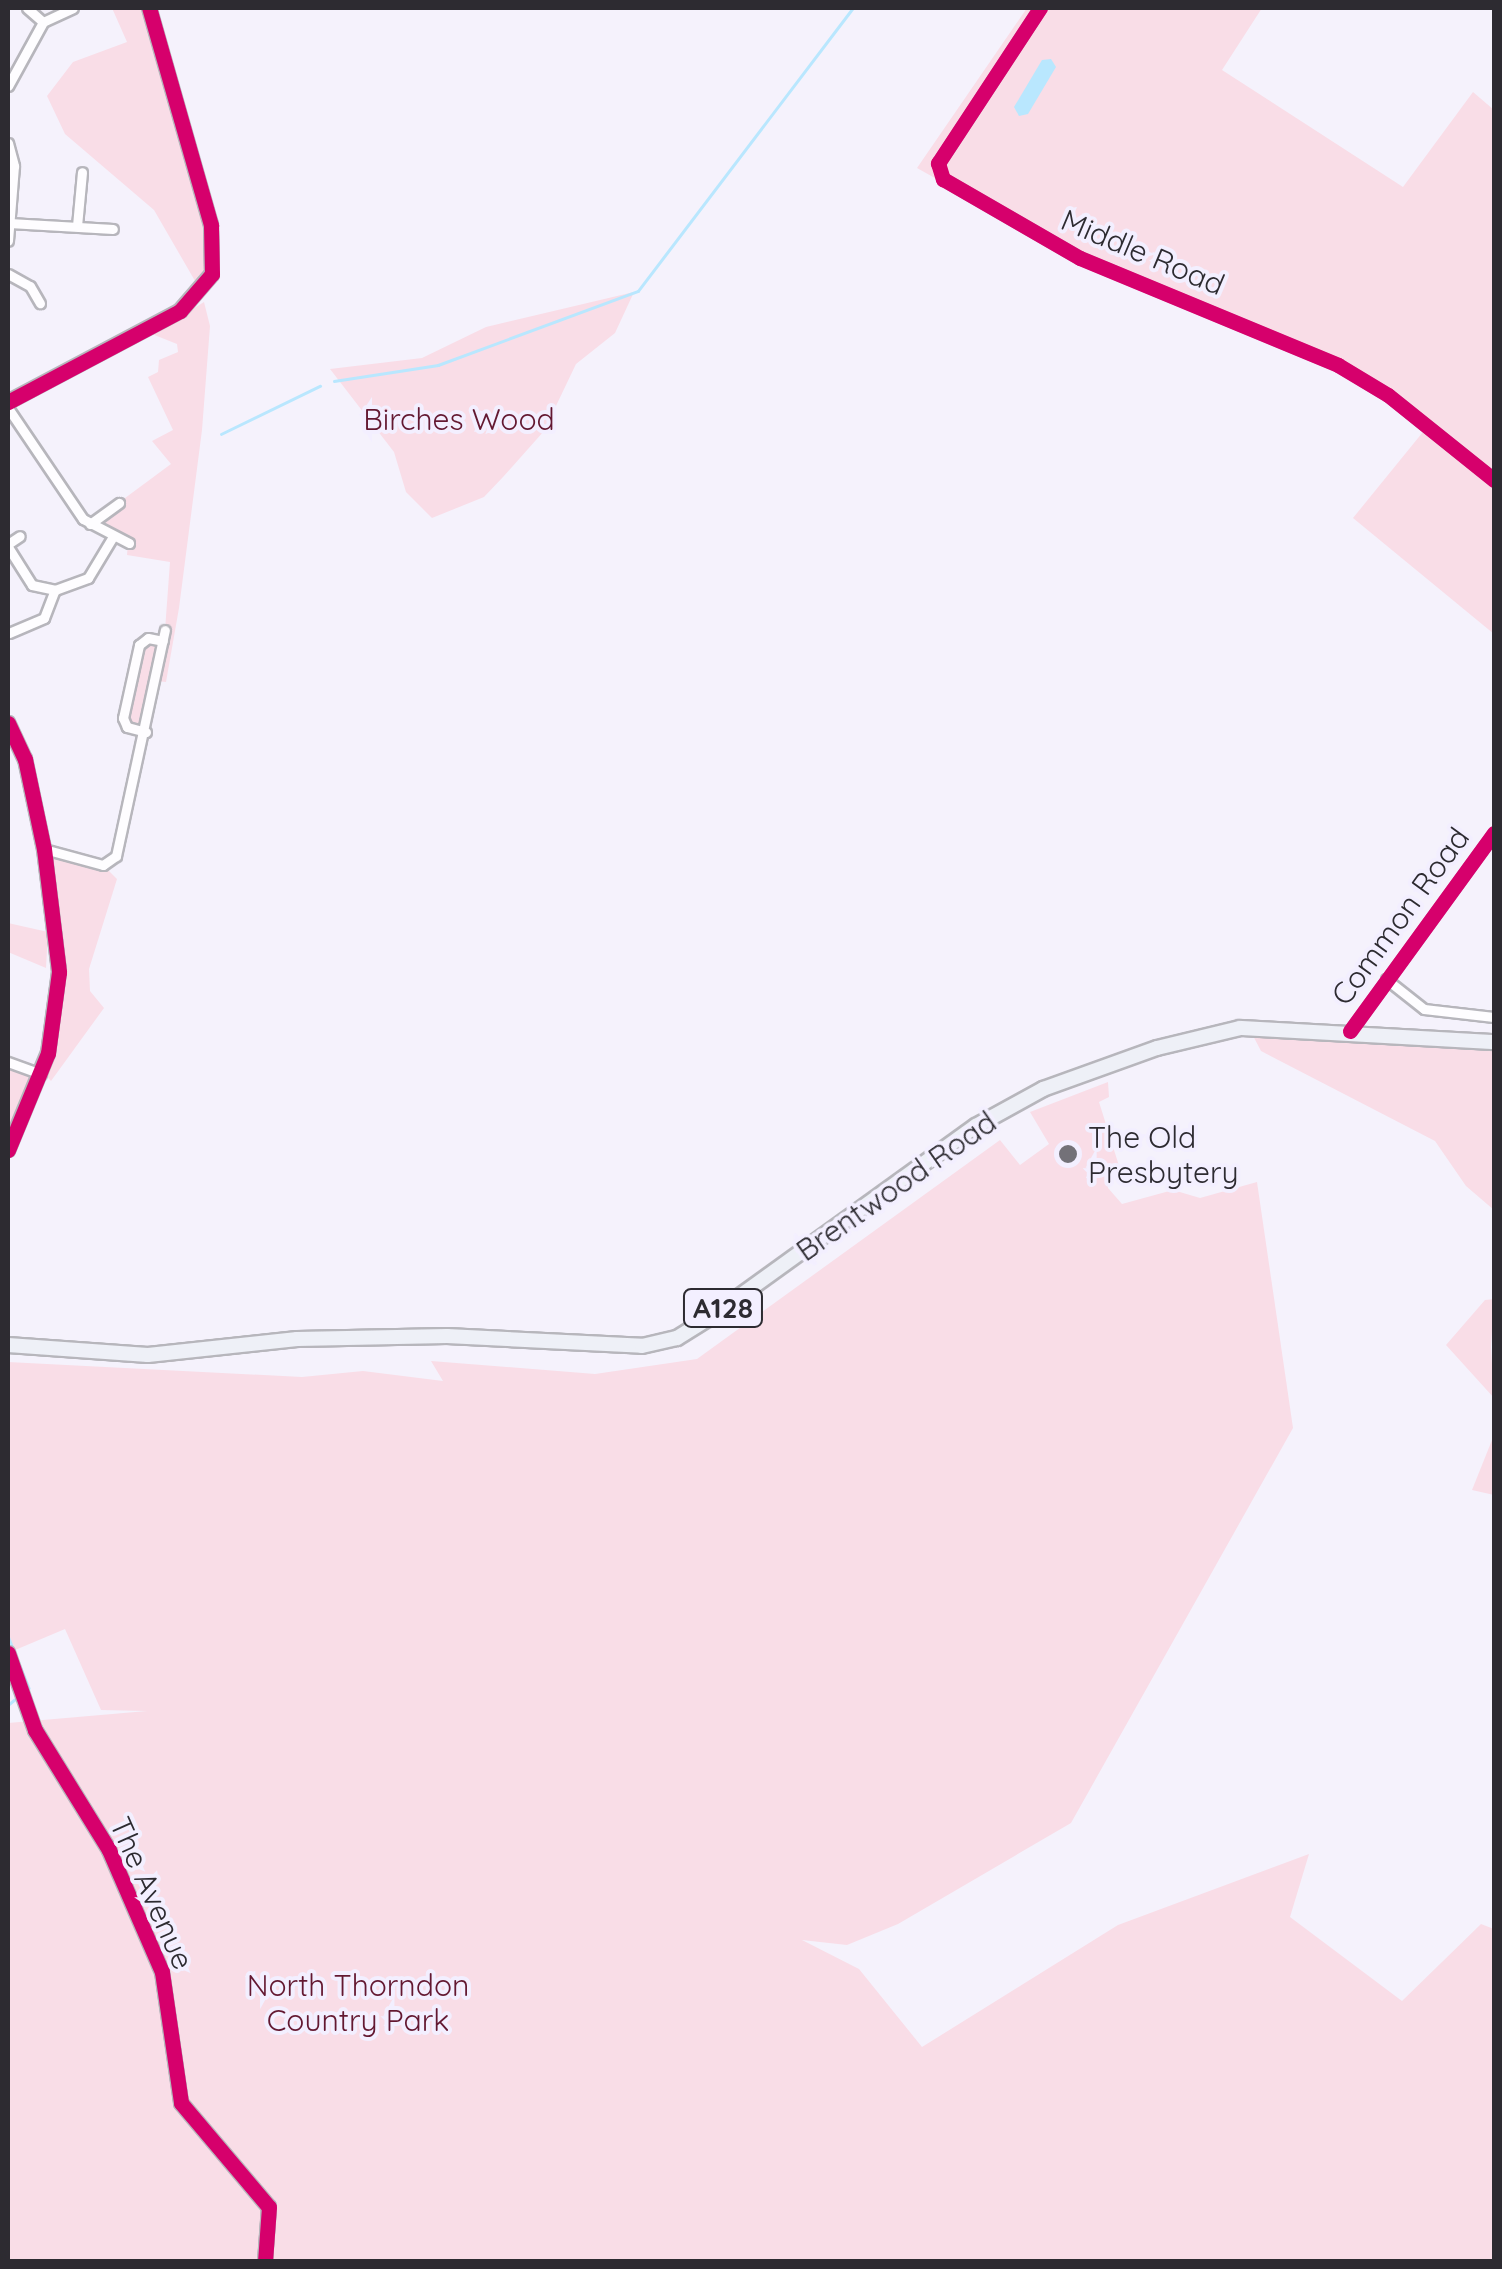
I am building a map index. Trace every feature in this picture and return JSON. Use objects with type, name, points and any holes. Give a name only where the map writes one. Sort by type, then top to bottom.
[{"type":"main road","name":"Brentwood Road","points":[[8,1345],[148,1355],[297,1339],[447,1336],[642,1346],[676,1338],[976,1126],[1043,1089],[1156,1048],[1240,1028],[1494,1042]]},
{"type":"street","points":[[28,8],[43,22]]},
{"type":"street","points":[[8,86],[43,22],[73,8]]},
{"type":"street","points":[[128,543],[90,524],[8,405],[180,311],[202,293],[216,252],[149,8]]},
{"type":"street","name":"Middle Road","points":[[1040,8],[938,163],[943,179],[1080,258],[1338,365],[1388,394],[1494,480]]},
{"type":"street","points":[[8,142],[8,241]]},
{"type":"street","points":[[77,226],[82,172]]},
{"type":"street","points":[[9,222],[113,229]]},
{"type":"street","points":[[8,274],[30,286],[40,303]]},
{"type":"street","points":[[90,524],[120,503]]},
{"type":"street","points":[[20,536],[8,546],[32,585],[55,590],[88,578],[112,538]]},
{"type":"street","points":[[9,633],[44,618],[55,590]]},
{"type":"street","points":[[44,849],[108,867],[116,856],[146,732],[165,630]]},
{"type":"street","points":[[146,732],[127,727],[123,718],[139,645],[164,642]]},
{"type":"street","points":[[8,724],[24,759],[44,849],[59,972],[56,1016],[40,1074],[8,1150]]},
{"type":"street","name":"Common Road","points":[[1350,1032],[1493,838]]},
{"type":"street","points":[[1386,980],[1424,1009],[1494,1016]]},
{"type":"street","points":[[8,1062],[40,1074]]},
{"type":"street","name":"The Avenue","points":[[8,1653],[35,1730],[109,1850],[162,1972],[180,2102],[268,2207],[265,2262]]},
{"type":"green space","points":[[112,8],[149,8],[216,252],[202,293],[154,210],[65,134],[47,96],[73,62],[127,42]]},
{"type":"green space","points":[[1027,8],[1262,8],[1222,70],[1403,187],[1473,92],[1494,110],[1494,634],[1353,518],[1427,427],[1338,365],[1056,246],[917,168]]},
{"type":"green space","name":"Birches Wood","points":[[634,292],[615,333],[576,364],[544,431],[503,477],[484,497],[432,518],[406,492],[394,452],[330,369],[422,358],[486,327]]},
{"type":"green space","points":[[204,302],[210,326],[202,430],[179,608],[166,682],[156,681],[146,732],[123,718],[139,645],[165,630],[170,562],[127,555],[128,543],[90,524],[171,464],[152,441],[173,430],[148,377],[158,372],[159,360],[178,352],[177,344],[152,334]]},
{"type":"green space","points":[[44,849],[103,865],[117,879],[89,969],[90,991],[104,1008],[51,1081],[42,1071],[56,1017]]},
{"type":"green space","points":[[8,923],[48,932],[46,968],[8,952]]},
{"type":"green space","points":[[1249,1028],[1494,1042],[1494,1210],[1466,1186],[1435,1141],[1261,1051]]},
{"type":"green space","points":[[8,1062],[41,1074],[8,1150]]},
{"type":"green space","name":"North Thorndon Country Park","points":[[1108,1082],[1109,1097],[1099,1102],[1120,1169],[1109,1172],[1108,1188],[1122,1204],[1173,1190],[1200,1198],[1257,1182],[1293,1428],[1071,1823],[898,1924],[847,1945],[802,1940],[859,1969],[922,2047],[1118,1925],[1309,1854],[1290,1917],[1402,2001],[1481,1924],[1494,1929],[1494,2261],[8,2261],[8,1723],[147,1711],[101,1710],[65,1629],[8,1653],[8,1362],[302,1377],[363,1371],[443,1381],[431,1361],[595,1374],[697,1359],[1000,1140],[1020,1165],[1049,1144],[1030,1112]]},
{"type":"green space","points":[[1494,1299],[1494,1398],[1446,1345],[1485,1300]]},
{"type":"green space","points":[[1494,1435],[1494,1495],[1472,1490]]},
{"type":"water","points":[[1051,59],[1056,67],[1028,114],[1019,116],[1014,107],[1042,60]]},
{"type":"waterway","points":[[334,381],[438,365],[638,291],[853,8]]},
{"type":"waterway","points":[[221,434],[320,386]]},
{"type":"waterway","points":[[8,1636],[29,1688]]},
{"type":"waterway","points":[[8,1705],[14,1700]]},
{"type":"cycle path","points":[[8,402],[180,311],[212,274],[211,225],[149,8]]},
{"type":"cycle path","points":[[1040,8],[938,163],[943,179],[1080,258],[1338,365],[1388,395],[1494,480]]},
{"type":"cycle path","points":[[8,723],[25,759],[44,849],[59,972],[48,1053],[8,1150]]},
{"type":"cycle path","points":[[1350,1031],[1494,833]]},
{"type":"cycle path","points":[[8,1653],[35,1730],[109,1850],[162,1972],[181,2103],[269,2207],[265,2262]]},
{"type":"place","name":"The Old Presbytery","points":[[1068,1154]]}]
